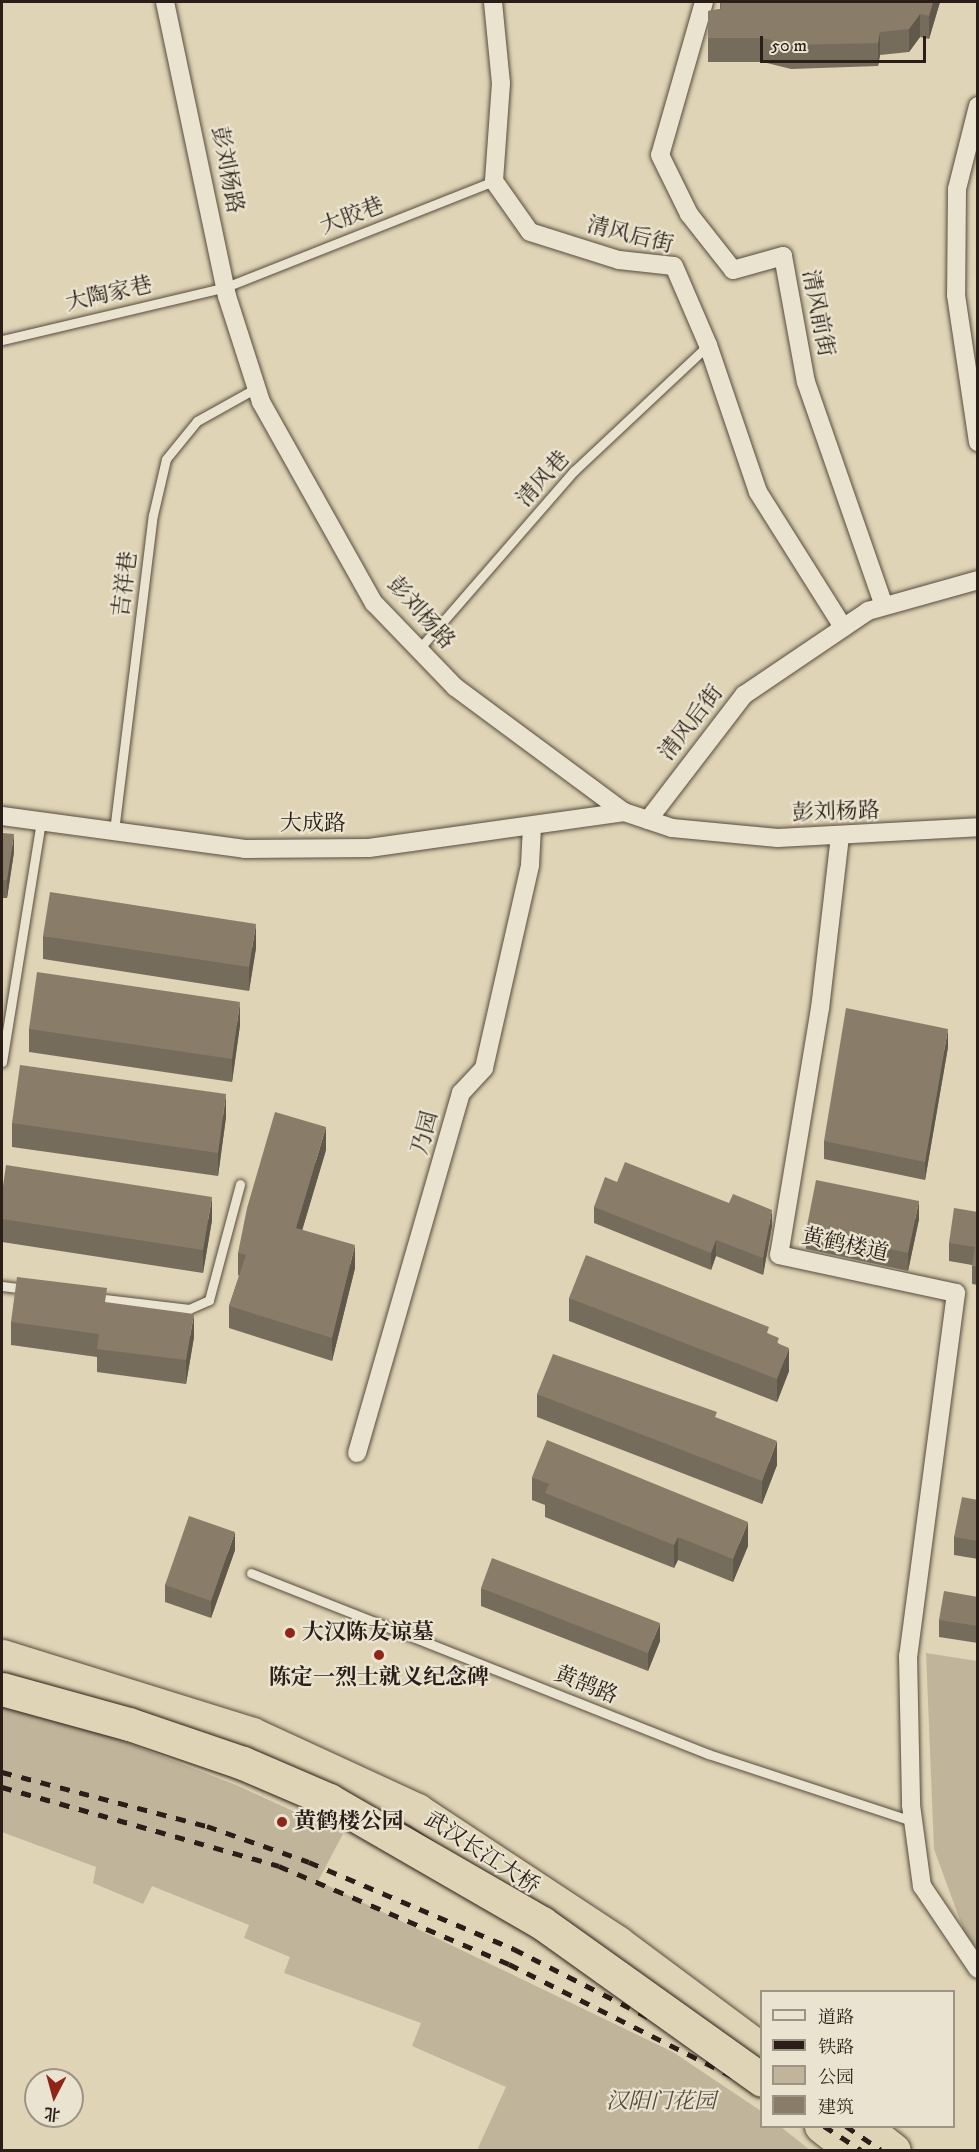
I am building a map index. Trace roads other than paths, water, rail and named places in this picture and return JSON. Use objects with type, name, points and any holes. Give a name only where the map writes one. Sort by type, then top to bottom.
[{"type":"highway","name":"武汉长江大桥","points":[[2,1656],[252,1734],[417,1810],[617,1942],[760,2049]]},
{"type":"highway","name":"武汉长江大桥","points":[[2,1689],[150,1731],[328,1800],[542,1923],[760,2079]]},
{"type":"highway","points":[[822,2128],[852,2151]]},
{"type":"highway","points":[[863,2128],[894,2151]]},
{"type":"street","name":"彭刘杨路","points":[[165,2],[226,287],[256,388],[374,603],[455,687],[624,812],[648,820],[726,836],[840,836],[978,826]]},
{"type":"street","points":[[493,2],[501,83],[494,181]]},
{"type":"street","name":"清风前街","points":[[704,2],[660,155],[689,214],[733,270],[783,256],[806,382],[884,606]]},
{"type":"street","points":[[978,106],[957,189],[956,284],[978,442]]},
{"type":"street","name":"清风后街","points":[[494,181],[530,232],[620,260],[674,266],[708,345],[758,492],[843,627]]},
{"type":"street","name":"清风后街","points":[[648,820],[744,695],[843,627],[884,606],[978,580]]},
{"type":"street","name":"大成路","points":[[2,816],[245,849],[369,848],[532,829],[624,812]]},
{"type":"street","name":"乃园","points":[[357,1453],[460,1093],[483,1068],[530,865],[532,829]]},
{"type":"street","name":"黄鹤楼道","points":[[840,836],[820,1008],[779,1255],[956,1293],[908,1656],[912,1821]]},
{"type":"street","points":[[912,1821],[922,1886],[942,1923],[978,1969]]},
{"type":"lane","name":"大胶巷","points":[[226,287],[494,181]]},
{"type":"lane","name":"大陶家巷","points":[[2,340],[226,287]]},
{"type":"lane","name":"清风巷","points":[[419,649],[574,471],[708,345]]},
{"type":"lane","name":"吉祥巷","points":[[114,831],[153,514],[166,459],[197,421],[256,388]]},
{"type":"lane","points":[[2,1062],[41,821]]},
{"type":"lane","points":[[84,1296],[189,1309],[209,1300],[240,1184]]},
{"type":"lane","points":[[2,1286],[37,1290]]},
{"type":"lane","name":"黄鹄路","points":[[251,1573],[708,1754],[912,1821]]},
{"type":"railway","points":[[2,1772],[207,1826],[309,1862],[514,1949],[760,2074]]},
{"type":"railway","points":[[2,1787],[279,1866],[509,1964],[760,2090]]},
{"type":"railway","points":[[827,2128],[861,2150]]},
{"type":"railway","points":[[849,2128],[881,2150]]},
{"type":"place","name":"大汉陈友谅墓","points":[[290,1633]]},
{"type":"place","name":"陈定一烈士就义纪念碑","points":[[379,1655]]},
{"type":"place","name":"黄鹤楼公园","points":[[282,1822]]},
{"type":"park label","name":"汉阳门花园","points":[[661,2102]]}]
